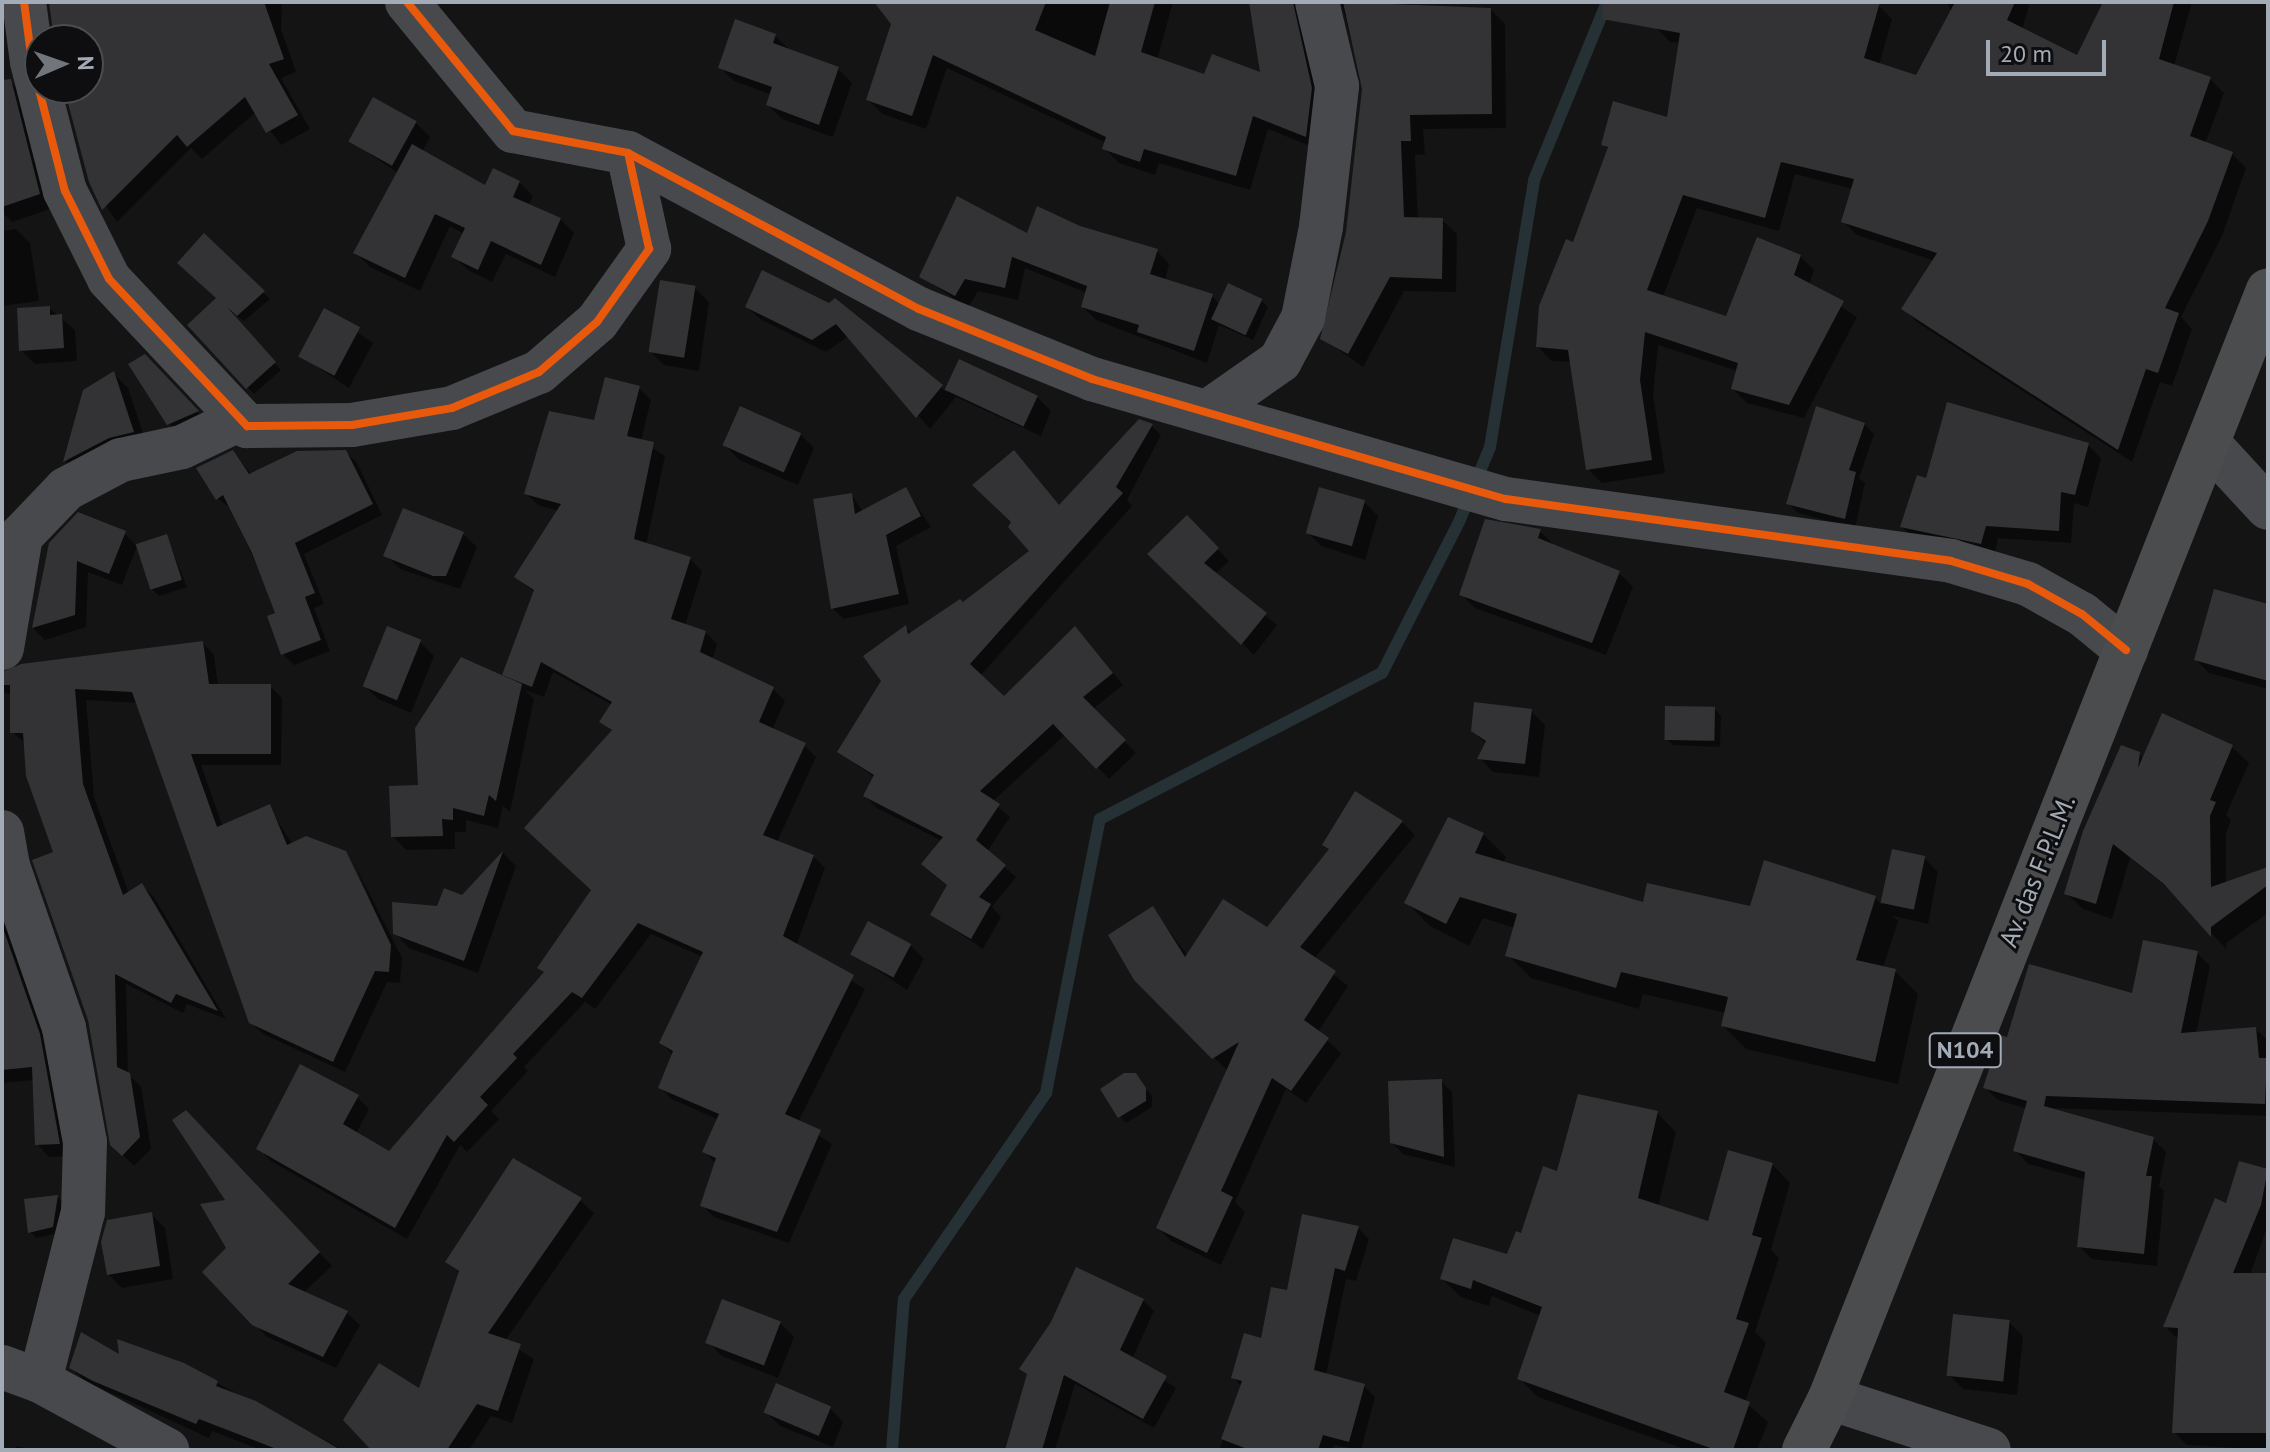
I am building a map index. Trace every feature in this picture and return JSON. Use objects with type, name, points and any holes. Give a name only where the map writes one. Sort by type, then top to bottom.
[{"type":"main road","name":"Av. das F.P.L.M.","points":[[1804,1450],[1830,1398],[2268,290]]},
{"type":"street","points":[[24,2],[32,62],[65,191],[109,279],[186,356],[238,420]]},
{"type":"street","points":[[407,2],[513,131],[628,153],[919,309],[1092,379],[1506,499],[1951,561],[2028,584],[2082,614],[2126,650]]},
{"type":"street","points":[[1207,412],[1280,361],[1303,318],[1321,227],[1337,86],[1317,2]]},
{"type":"street","points":[[2,648],[21,536],[66,489],[121,460],[182,447],[238,420],[273,427],[352,425],[452,408],[539,372],[597,322],[649,249],[628,153]]},
{"type":"street","points":[[2208,443],[2268,508]]},
{"type":"street","points":[[2,832],[8,866],[64,1028],[85,1142],[83,1212],[21,1374],[167,1450]]},
{"type":"street","points":[[1830,1398],[1989,1450]]},
{"type":"building","points":[[49,2],[264,2],[284,59],[269,64],[298,115],[266,133],[245,97],[187,147],[177,135],[102,210],[89,182],[68,104],[104,104],[104,24],[52,24]]},
{"type":"building","points":[[874,2],[1046,2],[1035,30],[1095,56],[1110,2],[1155,2],[1141,52],[1204,74],[1212,54],[1260,72],[1249,2],[1293,2],[1312,88],[1306,137],[1253,116],[1236,176],[1144,149],[1140,162],[1102,149],[1106,137],[933,55],[912,116],[866,100],[891,24]]},
{"type":"building","points":[[1343,2],[1491,8],[1492,114],[1410,115],[1411,141],[1401,141],[1404,217],[1443,218],[1442,279],[1390,277],[1348,354],[1320,339],[1346,232],[1362,89]]},
{"type":"building","points":[[1603,2],[1880,2],[1864,58],[1916,75],[1955,2],[2015,2],[2007,20],[2077,55],[2103,2],[2174,2],[2159,59],[2211,77],[2190,136],[2233,152],[2208,221],[2165,308],[2179,313],[2158,373],[2146,369],[2118,450],[1901,309],[1937,253],[1841,222],[1854,179],[1781,162],[1765,218],[1683,195],[1647,290],[1726,316],[1757,237],[1801,255],[1794,275],[1844,301],[1789,405],[1731,389],[1738,363],[1645,332],[1640,380],[1652,460],[1586,470],[1568,350],[1536,347],[1539,306],[1566,239],[1573,242],[1608,147],[1601,145],[1613,101],[1667,117],[1680,33],[1602,19]]},
{"type":"building","points":[[735,19],[776,34],[773,43],[839,67],[819,125],[766,105],[772,87],[718,68]]},
{"type":"building","points":[[11,79],[40,194],[2,207],[2,80]]},
{"type":"building","points":[[373,97],[417,121],[392,166],[348,142]]},
{"type":"building","points":[[412,144],[485,185],[493,168],[520,181],[513,197],[561,218],[541,265],[491,241],[478,270],[451,257],[465,228],[435,214],[405,278],[353,253]]},
{"type":"building","points":[[957,196],[1027,233],[1037,206],[1080,226],[1158,249],[1150,274],[1213,294],[1194,351],[1137,332],[1139,325],[1081,307],[1087,286],[1012,257],[1005,288],[965,279],[955,296],[919,277]]},
{"type":"building","points":[[204,233],[265,291],[237,316],[227,307],[276,362],[246,389],[187,325],[216,298],[177,263]]},
{"type":"building","points":[[762,270],[829,303],[835,298],[943,385],[916,418],[836,324],[812,340],[745,307]]},
{"type":"building","points":[[660,280],[696,286],[684,358],[649,352]]},
{"type":"building","points":[[1228,283],[1262,299],[1246,335],[1211,319]]},
{"type":"building","points":[[50,306],[50,315],[62,314],[64,348],[19,351],[17,308]]},
{"type":"building","points":[[324,308],[360,327],[334,376],[298,357]]},
{"type":"building","points":[[145,354],[199,411],[167,425],[128,364]]},
{"type":"building","points":[[959,359],[1038,396],[1023,427],[945,390]]},
{"type":"building","points":[[114,371],[134,432],[109,438],[63,462],[83,390]]},
{"type":"building","points":[[605,377],[640,386],[627,436],[654,442],[634,539],[691,557],[671,619],[706,631],[700,652],[774,687],[759,722],[806,743],[763,835],[814,855],[783,936],[854,975],[785,1114],[821,1130],[777,1232],[700,1206],[716,1158],[702,1152],[719,1114],[658,1088],[673,1051],[659,1043],[703,952],[638,923],[582,998],[572,992],[513,1054],[517,1058],[480,1097],[488,1105],[454,1142],[447,1135],[395,1228],[256,1149],[300,1064],[359,1095],[343,1124],[389,1151],[544,972],[537,968],[591,890],[524,828],[612,730],[599,722],[612,702],[541,662],[532,687],[502,675],[534,590],[514,577],[561,504],[524,494],[549,411],[594,420]]},
{"type":"building","points":[[1947,402],[2089,443],[2075,495],[2061,492],[2059,531],[1986,526],[1981,544],[1900,527],[1917,475],[1926,478]]},
{"type":"building","points":[[740,406],[801,433],[784,473],[723,445]]},
{"type":"building","points":[[1816,406],[1865,423],[1849,470],[1856,472],[1845,519],[1786,504]]},
{"type":"building","points":[[1139,419],[1153,424],[1116,487],[1123,493],[970,664],[1004,696],[1075,626],[1113,673],[1083,697],[1126,740],[1096,769],[1053,724],[980,791],[1000,804],[976,840],[1006,865],[979,897],[991,904],[971,939],[930,915],[947,885],[921,864],[943,837],[863,796],[874,775],[837,752],[881,681],[863,656],[906,625],[908,634],[960,599],[963,602],[1029,551],[1008,527],[1011,522],[972,485],[1014,450],[1059,505]]},
{"type":"building","points":[[233,450],[249,474],[297,451],[346,450],[373,504],[295,543],[315,593],[305,597],[321,640],[281,655],[267,616],[275,613],[252,553],[223,495],[216,500],[196,468]]},
{"type":"building","points":[[906,487],[921,516],[886,535],[899,594],[831,609],[813,499],[852,493],[855,514]]},
{"type":"building","points":[[1319,487],[1365,500],[1352,546],[1306,533]]},
{"type":"building","points":[[403,508],[464,532],[446,576],[433,576],[383,556]]},
{"type":"building","points":[[78,512],[126,531],[109,574],[77,561],[75,615],[32,628],[49,543]]},
{"type":"building","points":[[1187,515],[1219,548],[1204,563],[1267,613],[1241,645],[1147,554]]},
{"type":"building","points":[[1485,519],[1541,529],[1538,538],[1620,571],[1592,643],[1459,595]]},
{"type":"building","points":[[167,534],[182,580],[150,590],[136,544]]},
{"type":"building","points":[[2214,589],[2268,604],[2268,681],[2194,660]]},
{"type":"building","points":[[387,626],[421,640],[397,700],[363,686]]},
{"type":"building","points":[[203,641],[209,684],[271,684],[271,754],[191,754],[217,827],[270,804],[287,845],[306,836],[346,851],[391,945],[389,972],[375,971],[333,1062],[249,1023],[132,692],[75,689],[83,784],[123,895],[142,883],[218,1011],[176,994],[171,1003],[115,974],[117,1067],[130,1073],[140,1137],[122,1156],[110,1145],[88,1020],[32,860],[53,852],[26,776],[23,733],[10,733],[10,685],[2,685],[2,672],[21,664]]},
{"type":"building","points":[[461,657],[522,684],[496,801],[489,795],[484,816],[453,808],[453,820],[442,819],[443,836],[391,837],[389,786],[418,785],[415,728]]},
{"type":"building","points":[[1474,702],[1532,709],[1525,764],[1477,759],[1486,741],[1471,731]]},
{"type":"building","points":[[1665,706],[1715,707],[1714,741],[1664,740]]},
{"type":"building","points":[[2162,713],[2233,745],[2210,800],[2216,802],[2210,816],[2211,887],[2268,867],[2268,885],[2211,927],[2211,937],[2164,884],[2113,844],[2096,904],[2064,894],[2083,831],[2121,745],[2140,752],[2138,768]]},
{"type":"building","points":[[1355,791],[1403,821],[1300,947],[1336,971],[1304,1020],[1329,1038],[1291,1091],[1272,1078],[1221,1191],[1233,1197],[1207,1253],[1156,1228],[1239,1042],[1212,1059],[1134,980],[1108,935],[1153,906],[1185,957],[1223,899],[1267,927],[1329,849],[1322,845]]},
{"type":"building","points":[[1448,817],[1484,833],[1475,853],[1643,902],[1647,883],[1750,906],[1764,860],[1876,896],[1856,960],[1896,969],[1875,1062],[1721,1026],[1728,997],[1621,972],[1616,988],[1505,956],[1517,914],[1460,897],[1446,924],[1404,903]]},
{"type":"building","points":[[1892,849],[1925,856],[1914,910],[1881,903]]},
{"type":"building","points":[[503,851],[464,961],[393,934],[392,902],[437,906],[444,888],[462,895]]},
{"type":"building","points":[[868,921],[911,944],[893,978],[850,955]]},
{"type":"building","points":[[2,925],[40,1034],[60,1144],[35,1145],[32,1067],[2,1070]]},
{"type":"building","points":[[2143,940],[2198,951],[2181,1033],[2256,1027],[2259,1058],[2267,1058],[2265,1104],[2046,1096],[2044,1106],[2154,1137],[2146,1176],[2152,1176],[2144,1254],[2077,1247],[2085,1172],[2013,1151],[2027,1101],[1983,1088],[2000,1035],[2007,1037],[2029,964],[2132,993]]},
{"type":"building","points":[[1124,1073],[1136,1073],[1146,1088],[1146,1101],[1118,1118],[1100,1089]]},
{"type":"building","points":[[1442,1079],[1444,1157],[1390,1143],[1388,1081]]},
{"type":"building","points":[[1578,1094],[1658,1111],[1638,1198],[1708,1221],[1728,1150],[1773,1163],[1752,1235],[1762,1238],[1736,1319],[1749,1323],[1724,1392],[1750,1402],[1733,1450],[1716,1450],[1517,1379],[1542,1307],[1473,1280],[1471,1289],[1440,1279],[1453,1238],[1507,1254],[1516,1231],[1521,1233],[1543,1166],[1557,1171]]},
{"type":"building","points":[[186,1110],[320,1252],[288,1284],[348,1311],[323,1357],[252,1325],[202,1272],[226,1248],[200,1204],[225,1200],[172,1120]]},
{"type":"building","points":[[513,1158],[582,1198],[488,1333],[521,1344],[498,1411],[477,1404],[447,1450],[371,1450],[343,1420],[379,1363],[419,1388],[459,1271],[445,1262]]},
{"type":"building","points":[[2239,1161],[2268,1169],[2261,1205],[2233,1273],[2268,1273],[2268,1433],[2172,1433],[2178,1328],[2163,1327],[2215,1198],[2226,1203]]},
{"type":"building","points":[[58,1195],[53,1227],[28,1233],[24,1199]]},
{"type":"building","points":[[152,1212],[160,1266],[107,1275],[101,1242],[107,1220]]},
{"type":"building","points":[[1302,1214],[1359,1226],[1345,1271],[1335,1268],[1314,1370],[1365,1384],[1349,1442],[1323,1435],[1318,1450],[1250,1450],[1221,1439],[1242,1381],[1231,1378],[1244,1333],[1261,1338],[1271,1287],[1287,1290]]},
{"type":"building","points":[[1076,1267],[1144,1299],[1120,1350],[1167,1376],[1143,1419],[1064,1375],[1042,1450],[1005,1450],[1027,1374],[1019,1369],[1051,1322]]},
{"type":"building","points":[[722,1299],[781,1322],[764,1365],[705,1343]]},
{"type":"building","points":[[1953,1314],[2010,1320],[2003,1382],[1947,1376]]},
{"type":"building","points":[[81,1332],[119,1354],[117,1339],[184,1363],[218,1381],[216,1386],[256,1401],[341,1450],[279,1450],[199,1419],[196,1424],[93,1381],[69,1368]]},
{"type":"building","points":[[776,1383],[831,1406],[819,1436],[763,1412]]},
{"type":"waterway","points":[[892,1450],[904,1299],[1046,1093],[1100,819],[1382,673],[1459,522],[1490,447],[1534,180],[1607,2]]},
{"type":"cycle path","points":[[24,2],[32,62],[65,191],[109,279],[247,426],[352,425],[452,408],[539,372],[597,322],[649,249],[628,153]]},
{"type":"cycle path","points":[[407,2],[513,131],[628,153],[919,309],[1092,379],[1506,499],[1951,561],[2028,584],[2082,614],[2126,650]]}]
